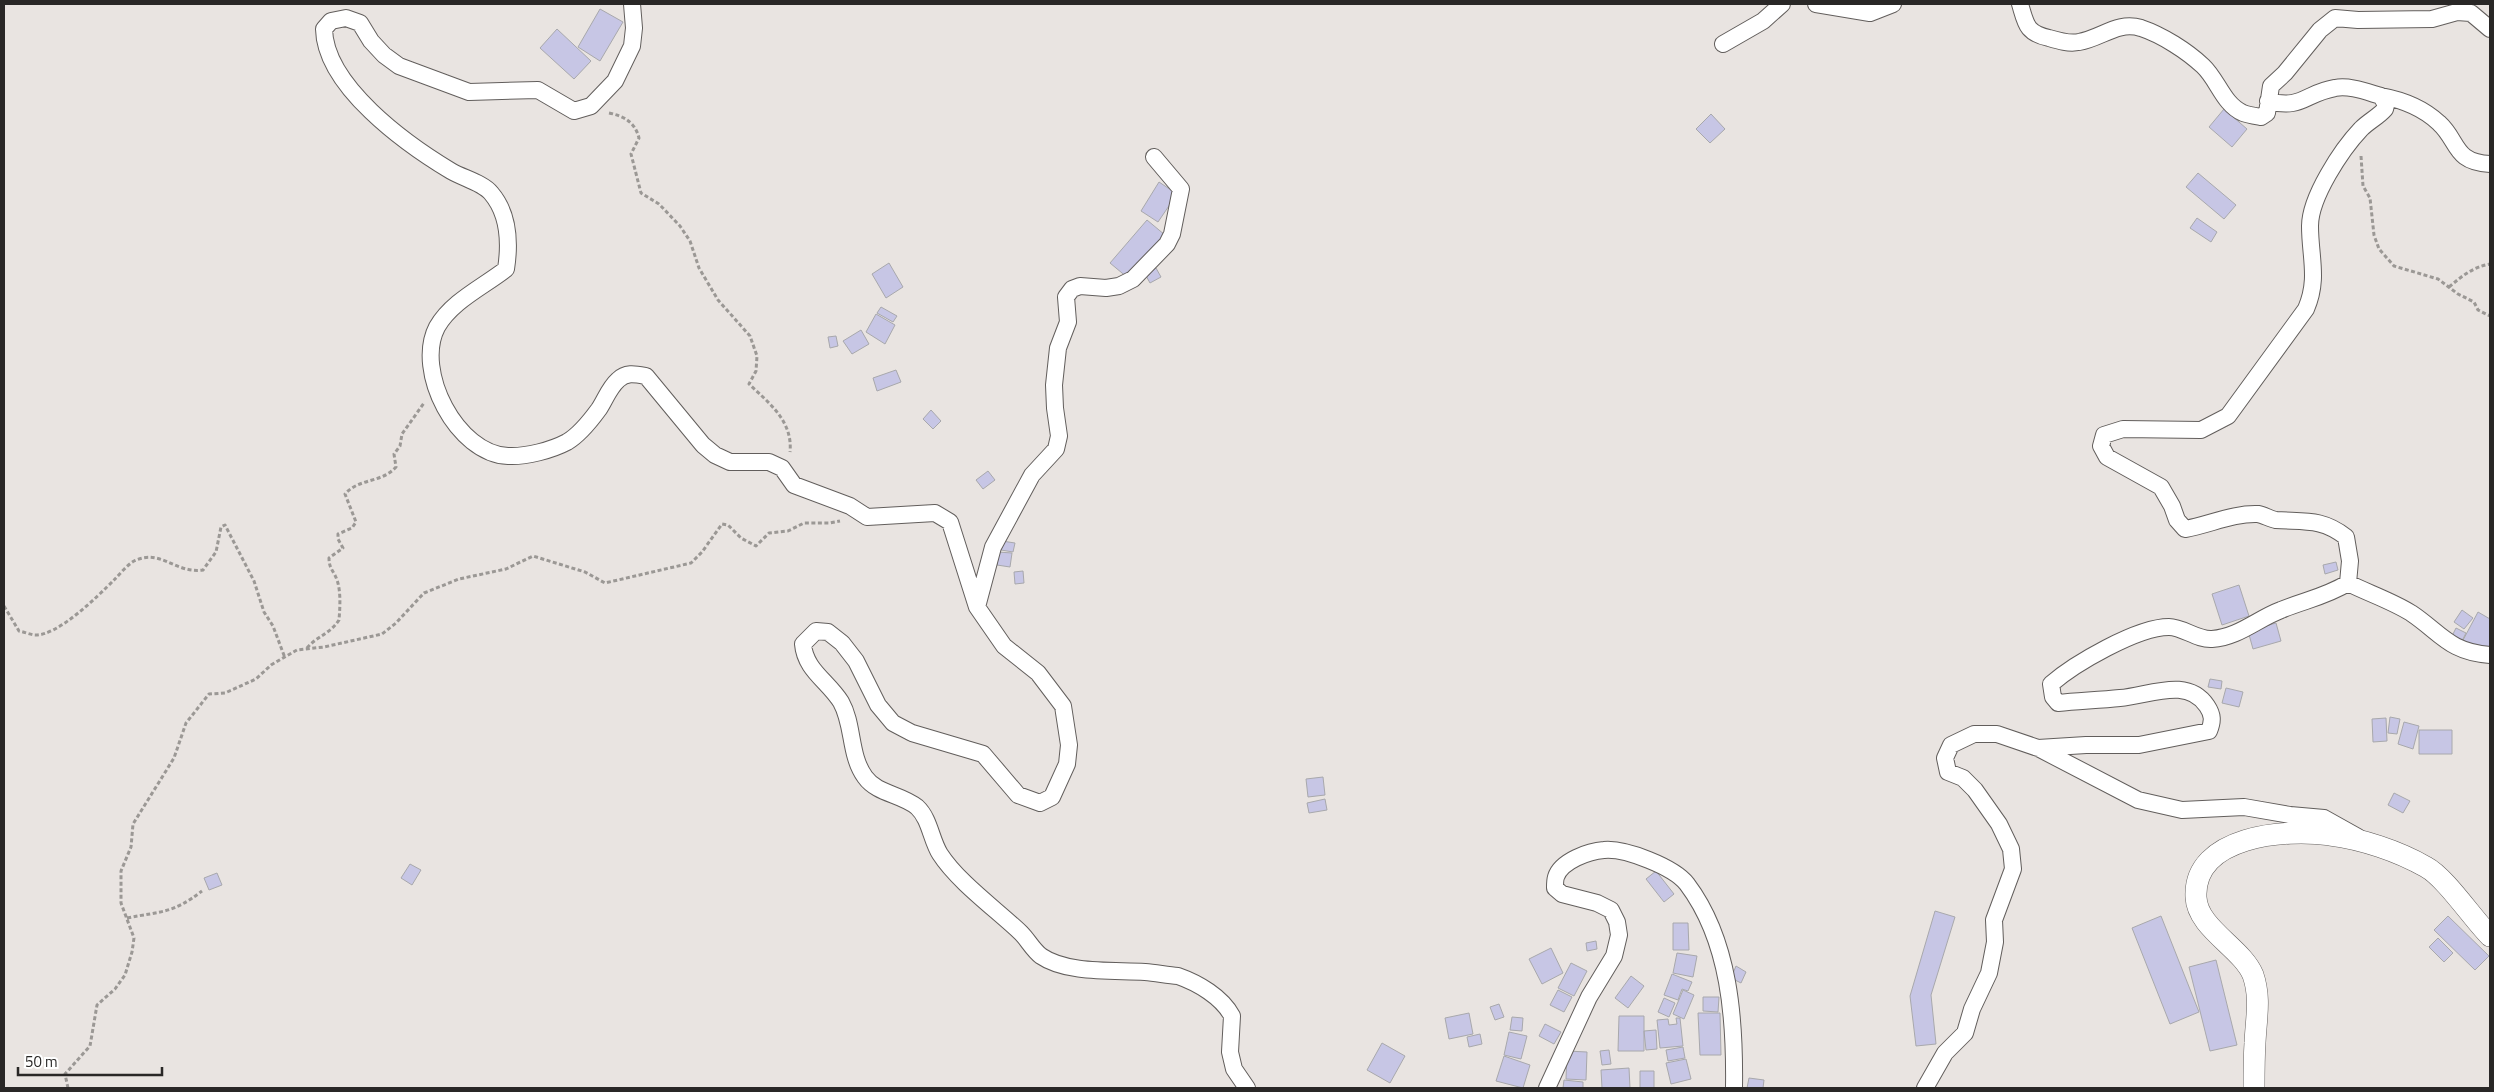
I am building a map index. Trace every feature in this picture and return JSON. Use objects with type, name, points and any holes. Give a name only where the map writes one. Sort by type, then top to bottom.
[{"type":"street","points":[[632,4],[634,28],[632,46],[616,81],[591,106],[574,111],[538,90],[486,93],[457,89],[443,81],[399,66],[384,55],[371,41],[360,23],[346,18],[330,21],[324,29],[330,61],[339,76],[357,97],[420,150],[461,177],[490,191],[499,205],[506,226],[509,250],[506,269],[457,302],[438,326],[432,340],[432,372],[437,394],[468,438],[484,449],[508,456],[539,452],[568,441],[598,409],[618,380],[632,373],[646,376],[703,445],[715,455],[730,462],[769,462],[782,468],[794,485],[850,506],[868,517],[935,513],[950,522],[977,607],[1004,646],[1038,673],[1063,706],[1069,745],[1067,764],[1052,797],[1040,803],[1018,795],[983,754],[912,734],[893,722],[878,705],[856,661],[842,643],[828,632],[816,631],[804,644],[804,656],[810,667],[842,704],[854,754],[865,777],[874,787],[916,807],[922,815],[940,855],[953,870],[1023,935],[1042,956],[1056,963],[1082,969],[1178,976],[1192,981],[1219,1001],[1232,1016],[1230,1052],[1234,1069],[1247,1088]]},
{"type":"street","points":[[1723,44],[1763,21],[1782,4]]},
{"type":"street","points":[[1816,4],[1870,13],[1893,4]]},
{"type":"street","points":[[2020,4],[2024,24],[2039,35],[2070,43],[2090,39],[2115,28],[2129,26],[2142,28],[2165,40],[2204,67],[2226,98],[2242,113],[2261,117],[2267,113],[2271,86],[2285,73],[2320,30],[2335,18],[2358,20],[2432,19],[2457,12],[2471,13],[2490,29]]},
{"type":"street","points":[[2268,101],[2285,106],[2335,88],[2364,91],[2402,100],[2423,110],[2441,124],[2457,151],[2468,158],[2490,164]]},
{"type":"street","points":[[2348,583],[2350,560],[2346,537],[2333,526],[2304,520],[2275,520],[2258,514],[2222,519],[2185,528],[2177,520],[2172,506],[2161,487],[2107,457],[2101,446],[2104,436],[2123,430],[2201,430],[2228,416],[2306,309],[2313,292],[2310,225],[2313,209],[2326,177],[2352,140],[2361,129],[2385,110],[2381,96]]},
{"type":"street","points":[[977,607],[993,547],[1032,475],[1056,450],[1059,436],[1054,408],[1054,385],[1058,348],[1068,322],[1066,297],[1072,289],[1080,286],[1106,288],[1119,286],[1133,279],[1167,244],[1172,234],[1180,189],[1154,157]]},
{"type":"street","points":[[2348,583],[2410,613],[2436,635],[2458,649],[2490,656]]},
{"type":"street","points":[[2038,748],[2086,745],[2140,745],[2209,731],[2212,722],[2212,712],[2197,694],[2186,690],[2165,689],[2122,698],[2058,703],[2053,697],[2051,684],[2069,669],[2136,635],[2170,627],[2204,639],[2233,635],[2280,610],[2330,595],[2348,583]]},
{"type":"street","points":[[1925,1088],[1945,1053],[1966,1033],[1972,1009],[1989,973],[1995,942],[1994,920],[2013,869],[2011,848],[1999,824],[1975,790],[1963,778],[1948,772],[1945,758],[1951,744],[1974,734],[1997,734],[2038,748],[2138,800],[2182,810],[2244,807],[2290,815],[2324,818],[2349,830],[2367,844]]},
{"type":"street","points":[[2254,1088],[2258,1012],[2257,991],[2252,973],[2221,936],[2207,924],[2200,913],[2196,898],[2200,874],[2211,859],[2222,850],[2258,836],[2316,834],[2330,835],[2392,851],[2428,868],[2490,936]]},
{"type":"street","points":[[1547,1088],[1589,997],[1614,956],[1619,935],[1617,922],[1611,910],[1598,903],[1562,894],[1555,888],[1555,877],[1561,868],[1575,859],[1605,850],[1660,865],[1686,883],[1699,903],[1721,955],[1732,1008],[1734,1088]]},
{"type":"path","points":[[591,106],[624,116],[638,130],[639,138],[631,154],[641,193],[659,204],[680,226],[690,241],[699,268],[718,300],[750,336],[758,356],[756,371],[749,384],[770,403],[787,429],[790,444],[789,457],[782,468]]},
{"type":"path","points":[[2352,140],[2362,150],[2363,186],[2370,198],[2374,235],[2379,248],[2394,266],[2438,279],[2474,302],[2478,310],[2490,316]]},
{"type":"path","points":[[2449,287],[2463,274],[2490,264]]},
{"type":"path","points":[[306,649],[317,637],[329,633],[339,620],[337,578],[330,570],[329,558],[344,548],[338,539],[338,534],[352,528],[356,522],[346,494],[359,483],[384,477],[396,467],[394,454],[400,446],[402,434],[424,402],[437,394]]},
{"type":"path","points":[[68,1088],[65,1074],[90,1046],[96,1005],[116,989],[125,975],[134,938],[121,903],[121,870],[131,847],[133,824],[174,758],[186,723],[209,694],[225,693],[256,679],[271,665],[297,650],[324,647],[382,634],[396,623],[424,593],[459,579],[506,569],[533,556],[585,572],[604,583],[691,563],[702,552],[722,524],[728,525],[741,538],[756,546],[769,533],[788,531],[804,523],[830,523],[868,517]]},
{"type":"path","points":[[4,606],[19,631],[35,635],[58,629],[133,562],[152,557],[162,559],[191,572],[203,570],[216,552],[221,527],[225,525],[254,581],[264,612],[273,626],[285,658]]},
{"type":"path","points":[[127,918],[183,906],[202,891]]},
{"type":"building","points":[[600,9],[623,22],[600,61],[578,47]]},
{"type":"building","points":[[557,29],[591,61],[574,79],[540,48]]},
{"type":"building","points":[[2224,109],[2247,129],[2232,147],[2209,127]]},
{"type":"building","points":[[1711,114],[1725,129],[1710,143],[1696,129]]},
{"type":"building","points":[[2198,173],[2236,205],[2224,219],[2186,187]]},
{"type":"building","points":[[1159,182],[1177,194],[1158,222],[1141,211]]},
{"type":"building","points":[[2197,218],[2217,232],[2211,242],[2190,228]]},
{"type":"building","points":[[1147,220],[1165,235],[1128,278],[1110,263]]},
{"type":"building","points":[[889,263],[903,287],[886,298],[872,274]]},
{"type":"building","points":[[1156,268],[1161,277],[1150,283],[1145,274]]},
{"type":"building","points":[[881,307],[897,316],[893,322],[877,313]]},
{"type":"building","points":[[876,314],[895,325],[885,344],[866,332]]},
{"type":"building","points":[[861,330],[869,344],[852,354],[843,341]]},
{"type":"building","points":[[836,336],[838,346],[830,348],[828,337]]},
{"type":"building","points":[[896,370],[901,382],[877,391],[873,378]]},
{"type":"building","points":[[931,410],[941,421],[933,429],[923,419]]},
{"type":"building","points":[[988,471],[995,480],[983,489],[976,480]]},
{"type":"building","points":[[1002,541],[1015,543],[1013,552],[1001,550]]},
{"type":"building","points":[[998,552],[1012,553],[1010,567],[997,565]]},
{"type":"building","points":[[2336,562],[2338,570],[2325,574],[2323,565]]},
{"type":"building","points":[[1023,571],[1024,583],[1015,584],[1014,572]]},
{"type":"building","points":[[2239,585],[2249,616],[2222,625],[2212,594]]},
{"type":"building","points":[[2462,610],[2473,618],[2464,629],[2454,622]]},
{"type":"building","points":[[2478,612],[2490,619],[2490,646],[2485,655],[2462,642]]},
{"type":"building","points":[[2276,623],[2281,641],[2253,649],[2248,631]]},
{"type":"building","points":[[2456,628],[2466,633],[2462,641],[2452,636]]},
{"type":"building","points":[[2210,679],[2222,681],[2221,689],[2208,687]]},
{"type":"building","points":[[2226,688],[2243,692],[2239,707],[2222,703]]},
{"type":"building","points":[[2390,717],[2400,719],[2397,734],[2388,733]]},
{"type":"building","points":[[2386,718],[2387,741],[2373,742],[2372,719]]},
{"type":"building","points":[[2404,722],[2419,726],[2413,749],[2398,744]]},
{"type":"building","points":[[2419,730],[2452,730],[2452,754],[2419,754]]},
{"type":"building","points":[[1323,777],[1325,795],[1308,797],[1306,779]]},
{"type":"building","points":[[2394,793],[2410,801],[2403,813],[2388,805]]},
{"type":"building","points":[[1325,799],[1327,810],[1309,813],[1307,803]]},
{"type":"building","points":[[410,864],[421,870],[412,885],[401,878]]},
{"type":"building","points":[[1656,871],[1674,894],[1664,902],[1646,879]]},
{"type":"building","points":[[217,873],[222,885],[209,890],[204,878]]},
{"type":"building","points":[[1935,911],[1955,917],[1931,995],[1936,1044],[1916,1046],[1910,996]]},
{"type":"building","points":[[2161,916],[2199,1012],[2170,1024],[2132,928]]},
{"type":"building","points":[[2448,916],[2489,956],[2475,970],[2434,930]]},
{"type":"building","points":[[1673,923],[1688,923],[1689,950],[1673,950]]},
{"type":"building","points":[[2438,938],[2453,953],[2444,962],[2429,947]]},
{"type":"building","points":[[1596,941],[1597,949],[1587,951],[1586,943]]},
{"type":"building","points":[[1551,948],[1563,973],[1542,984],[1529,959]]},
{"type":"building","points":[[1677,953],[1697,956],[1693,977],[1673,973]]},
{"type":"building","points":[[2216,960],[2237,1045],[2210,1051],[2189,967]]},
{"type":"building","points":[[1571,963],[1587,971],[1574,996],[1558,988]]},
{"type":"building","points":[[1736,966],[1746,972],[1741,983],[1731,978]]},
{"type":"building","points":[[1672,974],[1692,982],[1688,991],[1682,989],[1678,1000],[1664,995]]},
{"type":"building","points":[[1631,976],[1644,986],[1628,1008],[1615,998]]},
{"type":"building","points":[[1558,990],[1572,997],[1564,1012],[1550,1005]]},
{"type":"building","points":[[1683,990],[1694,995],[1684,1019],[1673,1014]]},
{"type":"building","points":[[1703,997],[1719,997],[1718,1012],[1703,1011]]},
{"type":"building","points":[[1664,998],[1675,1003],[1669,1017],[1658,1012]]},
{"type":"building","points":[[1499,1004],[1504,1017],[1495,1020],[1490,1007]]},
{"type":"building","points":[[1469,1013],[1473,1034],[1449,1039],[1445,1018]]},
{"type":"building","points":[[1698,1013],[1720,1013],[1721,1055],[1700,1055]]},
{"type":"building","points":[[1619,1016],[1644,1016],[1644,1051],[1618,1051]]},
{"type":"building","points":[[1512,1017],[1523,1018],[1522,1031],[1510,1030]]},
{"type":"building","points":[[1676,1018],[1680,1018],[1683,1046],[1660,1048],[1657,1020],[1668,1019],[1669,1025],[1677,1024]]},
{"type":"building","points":[[1545,1024],[1561,1032],[1554,1044],[1539,1036]]},
{"type":"building","points":[[1656,1030],[1657,1049],[1646,1050],[1644,1031]]},
{"type":"building","points":[[1509,1032],[1527,1036],[1521,1059],[1504,1055]]},
{"type":"building","points":[[1480,1034],[1482,1044],[1469,1047],[1467,1037]]},
{"type":"building","points":[[1382,1043],[1405,1056],[1390,1083],[1367,1070]]},
{"type":"building","points":[[1683,1047],[1685,1058],[1668,1061],[1666,1050]]},
{"type":"building","points":[[1609,1050],[1611,1064],[1602,1065],[1600,1051]]},
{"type":"building","points":[[1567,1051],[1587,1052],[1586,1080],[1566,1079]]},
{"type":"building","points":[[1504,1056],[1530,1065],[1523,1088],[1496,1081]]},
{"type":"building","points":[[1686,1059],[1691,1079],[1671,1084],[1666,1063]]},
{"type":"building","points":[[1629,1068],[1630,1088],[1602,1088],[1601,1070]]},
{"type":"building","points":[[1640,1071],[1654,1071],[1654,1088],[1640,1088]]},
{"type":"building","points":[[1749,1078],[1764,1080],[1763,1088],[1747,1088]]},
{"type":"building","points":[[1564,1080],[1583,1082],[1583,1088],[1563,1088]]}]
